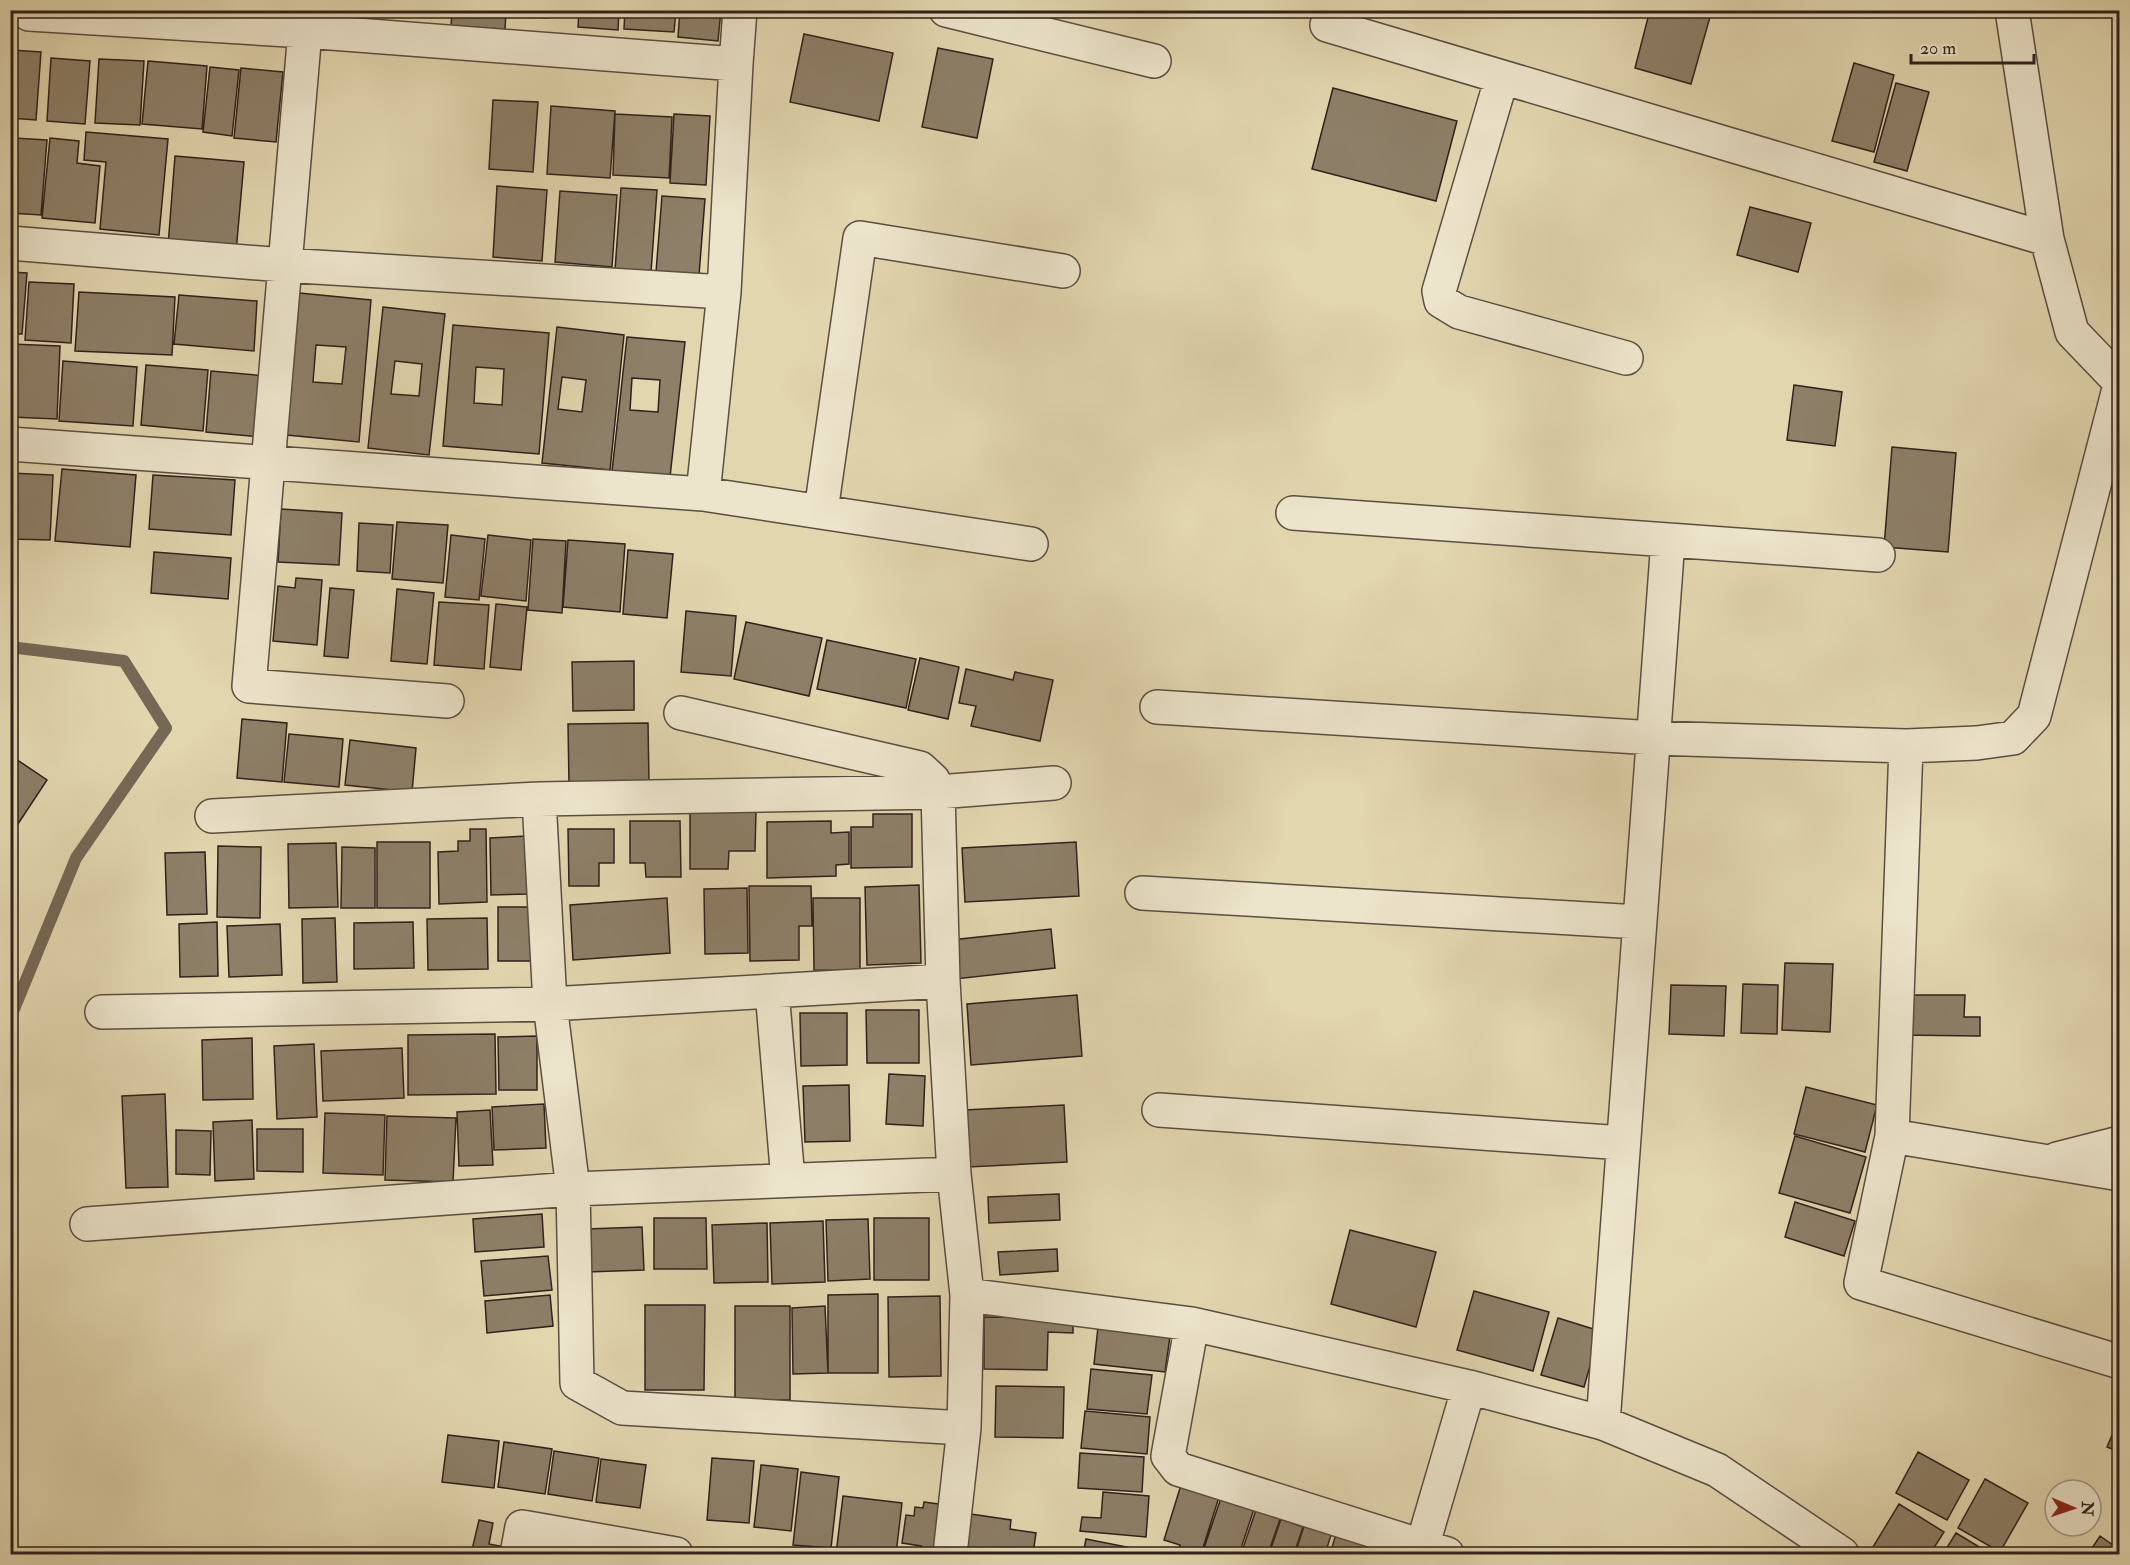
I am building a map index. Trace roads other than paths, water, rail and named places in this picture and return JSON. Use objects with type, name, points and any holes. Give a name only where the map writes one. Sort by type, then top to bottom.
[{"type":"street","points":[[30,10],[29,14],[305,31],[736,64]]},
{"type":"street","points":[[703,494],[724,292],[740,10]]},
{"type":"street","points":[[946,10],[1154,61]]},
{"type":"street","points":[[1157,707],[1654,738],[1906,747],[1977,743],[2013,738],[2034,716],[2120,384],[2072,332],[2047,239],[2012,10]]},
{"type":"street","points":[[1328,26],[2047,239]]},
{"type":"street","points":[[305,31],[283,265],[270,461],[249,686],[447,701]]},
{"type":"street","points":[[1502,77],[1439,291],[1441,301],[1459,312],[1626,358]]},
{"type":"street","points":[[821,511],[860,238],[1063,271]]},
{"type":"street","points":[[10,243],[283,265],[724,292]]},
{"type":"street","points":[[10,444],[703,494],[1030,544]]},
{"type":"street","points":[[1293,513],[1878,555]]},
{"type":"street","points":[[1603,1423],[1668,540]]},
{"type":"street","points":[[681,713],[920,768],[933,780],[938,792],[943,981],[954,1173],[967,1295],[964,1428],[950,1554]]},
{"type":"street","points":[[1906,747],[1892,1136],[1861,1283],[2120,1362]]},
{"type":"street","points":[[212,816],[539,799],[938,792],[1054,783]]},
{"type":"street","points":[[539,799],[550,1004],[573,1189],[577,1383],[622,1408],[964,1428]]},
{"type":"street","points":[[1142,893],[1639,922]]},
{"type":"street","points":[[102,1012],[550,1004],[943,981]]},
{"type":"street","points":[[772,991],[788,1180]]},
{"type":"street","points":[[1159,1110],[1623,1143]]},
{"type":"street","points":[[1892,1136],[2120,1174]]},
{"type":"street","points":[[2046,1162],[2120,1143]]},
{"type":"street","points":[[87,1224],[573,1189],[954,1173]]},
{"type":"street","points":[[967,1295],[1192,1324],[1469,1387],[1603,1423],[1717,1470],[1824,1550]]},
{"type":"street","points":[[1192,1324],[1168,1456],[1178,1469],[1430,1552],[1469,1387]]},
{"type":"street","points":[[517,1554],[522,1527],[676,1554]]},
{"type":"waterway","points":[[10,647],[124,661],[166,728],[76,858],[10,1019]]}]
